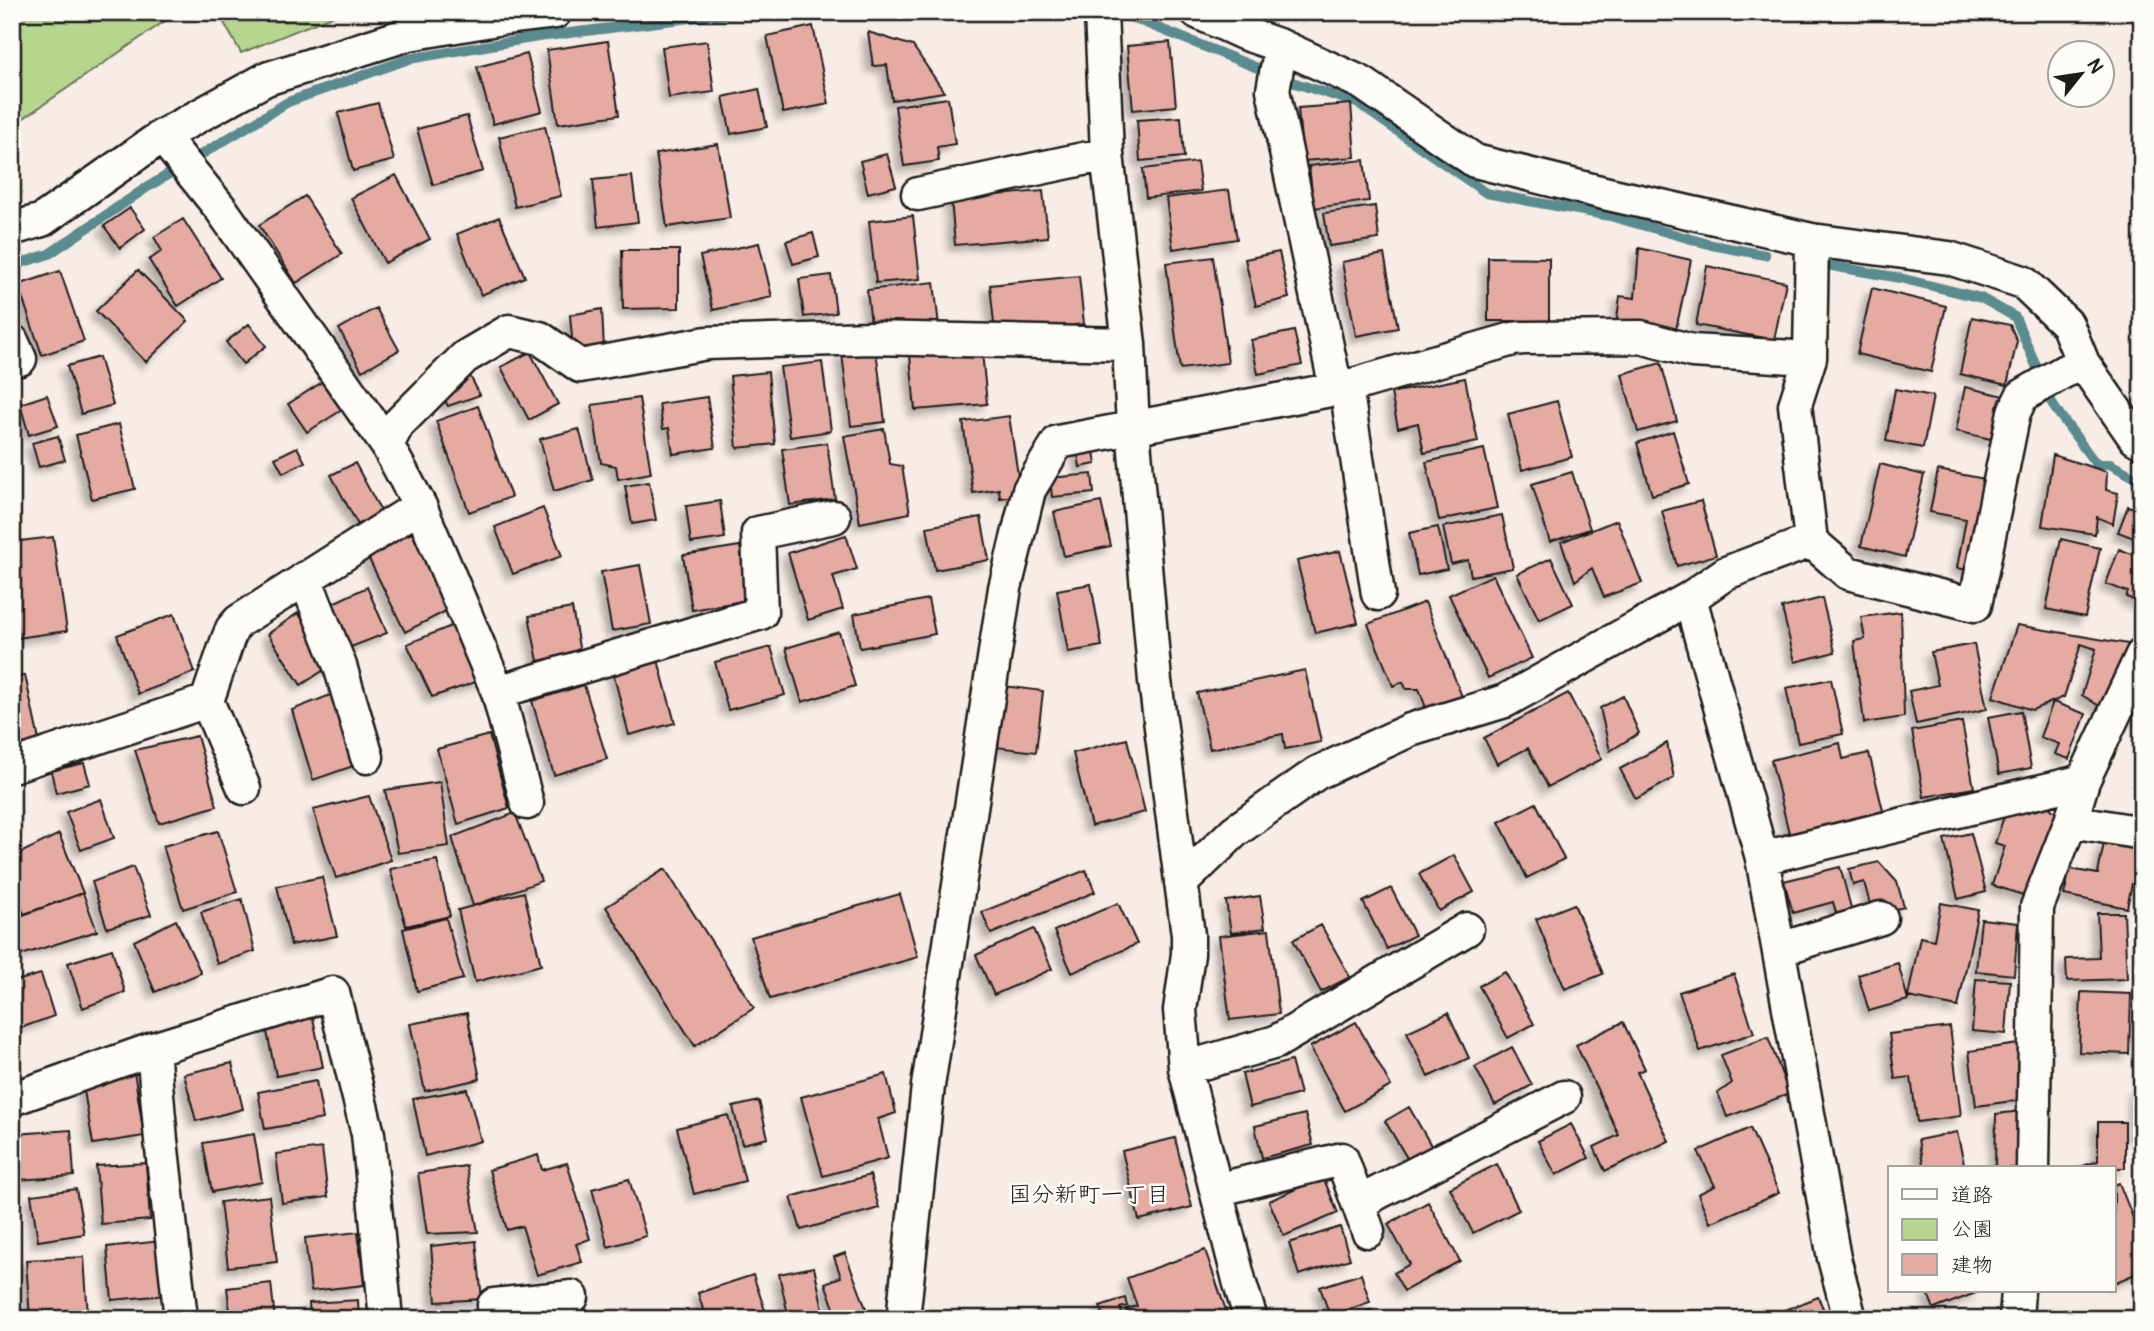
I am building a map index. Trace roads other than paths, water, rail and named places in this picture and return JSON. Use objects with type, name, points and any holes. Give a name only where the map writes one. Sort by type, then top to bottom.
[{"type":"street","points":[[12,229],[42,220],[266,79],[404,23],[555,12]]},
{"type":"street","points":[[1101,12],[1107,154],[1129,344],[1133,428],[1155,681],[1188,935],[1180,1010],[1185,1068],[1251,1319]]},
{"type":"street","points":[[1197,12],[1279,51],[1362,83],[1475,161],[1811,240],[1949,258],[2023,282],[2067,324],[2074,367],[2135,438],[2142,442]]},
{"type":"street","points":[[1279,51],[1273,90],[1341,388],[1378,594]]},
{"type":"street","points":[[165,141],[229,220],[387,445],[420,506],[498,692],[527,803]]},
{"type":"street","points":[[918,194],[1107,154]]},
{"type":"street","points":[[1811,240],[1810,358],[1795,405],[1811,541],[1848,573],[1975,605],[2014,412],[2022,396],[2074,367]]},
{"type":"street","points":[[387,445],[398,424],[465,357],[509,331],[540,338],[580,366],[707,343],[870,338],[1129,344]]},
{"type":"street","points":[[903,1319],[928,1086],[1005,588],[1029,491],[1058,442],[1341,388],[1513,339],[1641,337],[1692,351],[1810,358]]},
{"type":"street","points":[[244,788],[207,701],[232,629],[239,621],[420,506]]},
{"type":"street","points":[[498,692],[761,613],[758,533],[834,517]]},
{"type":"street","points":[[1181,883],[1235,831],[1317,774],[1410,730],[1505,701],[1690,598],[1726,573],[1811,541]]},
{"type":"street","points":[[305,578],[340,666],[367,757]]},
{"type":"street","points":[[1690,598],[1762,858],[1834,1258],[1850,1319]]},
{"type":"street","points":[[2034,1166],[2037,907],[2071,821],[2083,781],[2141,660]]},
{"type":"street","points":[[12,766],[207,701]]},
{"type":"street","points":[[1762,858],[2083,781]]},
{"type":"street","points":[[2071,821],[2142,833]]},
{"type":"street","points":[[1780,950],[1881,918]]},
{"type":"street","points":[[1185,1068],[1276,1042],[1467,929]]},
{"type":"street","points":[[12,1099],[153,1049],[333,993],[368,1134],[386,1319]]},
{"type":"street","points":[[153,1049],[181,1319]]},
{"type":"street","points":[[1216,1190],[1342,1159],[1363,1217],[1564,1097]]},
{"type":"street","points":[[2016,1319],[2018,1292]]},
{"type":"street","points":[[494,1319],[494,1306],[572,1297]]},
{"type":"waterway","points":[[12,266],[49,254],[146,188],[288,102],[409,59],[538,37],[758,12]]},
{"type":"waterway","points":[[1131,17],[1292,82],[1357,103],[1486,193],[1610,216],[1712,245],[1765,255]]},
{"type":"waterway","points":[[1832,266],[1900,278],[1981,298],[2015,317],[2054,407],[2096,464],[2110,464],[2142,481]]},
{"type":"district","name":"国分新町一丁目","points":[[1089,1194]]}]
